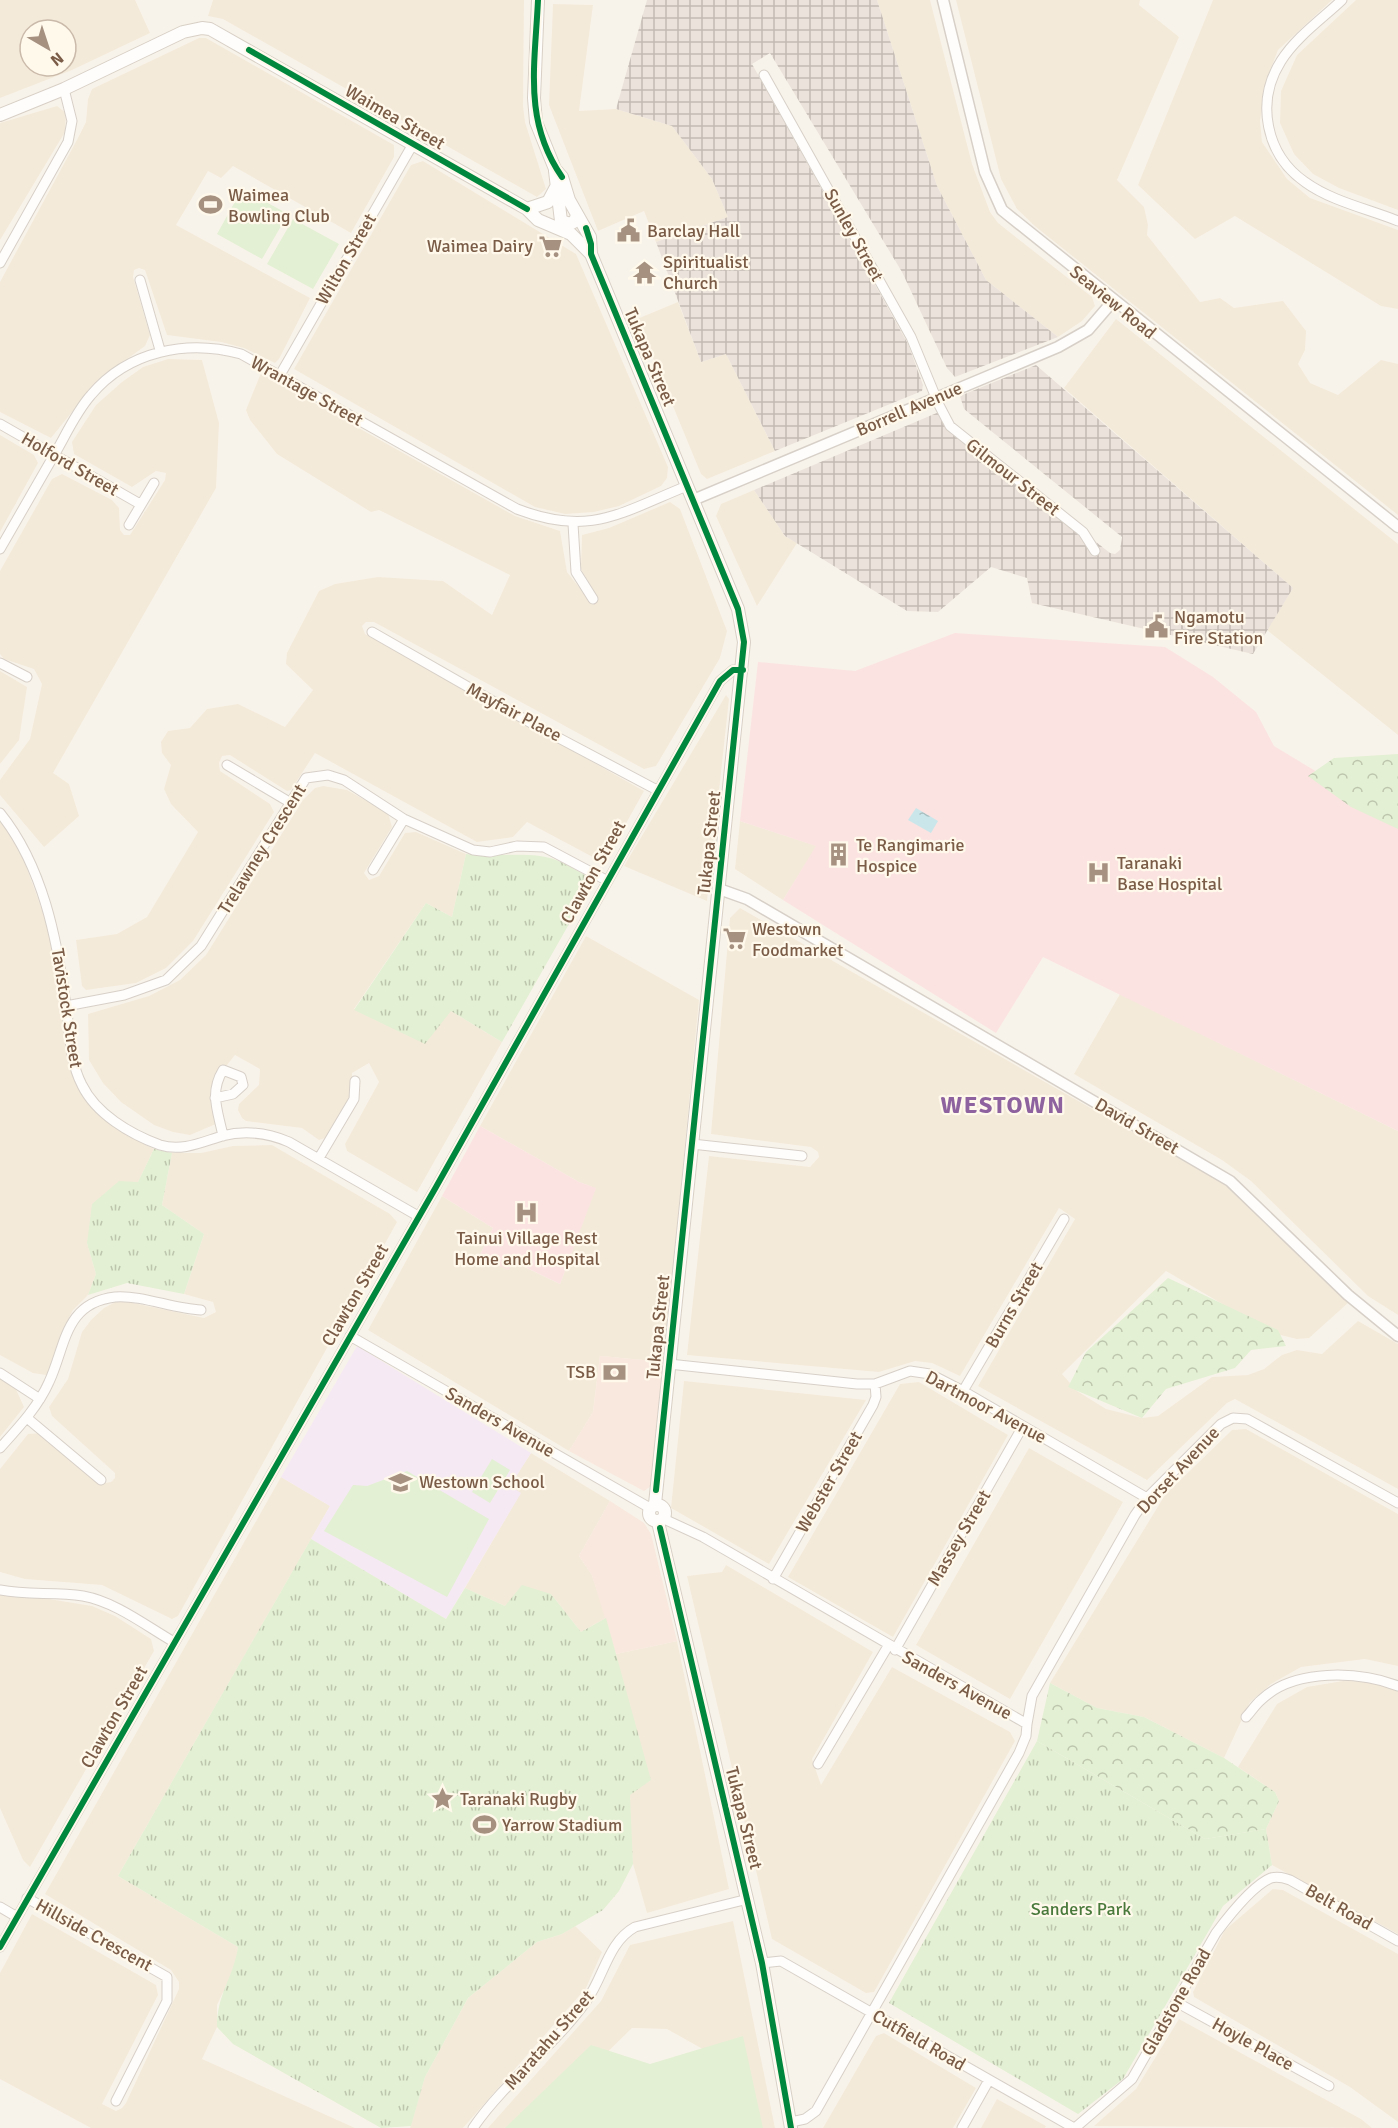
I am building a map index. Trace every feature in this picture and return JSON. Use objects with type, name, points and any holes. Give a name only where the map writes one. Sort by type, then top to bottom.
[{"type":"main road","name":"Tukapa Street","points":[[538,0],[534,111],[555,169],[556,187],[566,219],[590,237],[591,254],[738,609],[744,642],[743,670],[653,1506],[662,1507],[661,1521],[762,1963],[791,2125]]},
{"type":"main road","name":"Waimea Street","points":[[0,115],[64,88],[183,32],[201,28],[232,40],[527,209],[566,219]]},
{"type":"main road","name":"Tukapa Street","points":[[555,169],[562,177],[566,219]]},
{"type":"main road","points":[[527,209],[548,202],[556,187]]},
{"type":"main road","points":[[566,219],[591,254]]},
{"type":"street","name":"Seaview Road","points":[[943,0],[985,172],[995,198],[1013,221],[1398,528]]},
{"type":"street","points":[[1342,0],[1293,45],[1280,62],[1266,100],[1270,134],[1278,154],[1289,169],[1306,183],[1322,192],[1398,221]]},
{"type":"street","name":"Sunley Street","points":[[764,75],[912,338],[936,398]]},
{"type":"street","points":[[0,262],[68,142],[72,121],[64,88]]},
{"type":"street","name":"Wilton Street","points":[[280,375],[413,144]]},
{"type":"street","points":[[140,280],[160,350]]},
{"type":"street","name":"Borrell Avenue","points":[[693,500],[1078,337],[1113,301]]},
{"type":"street","name":"Wrantage Street","points":[[0,549],[79,411],[101,384],[128,364],[160,350],[198,347],[228,350],[280,375],[517,509],[544,520],[573,524],[603,520],[687,486]]},
{"type":"street","name":"Gilmour Street","points":[[936,398],[943,415],[957,433],[1083,532],[1095,550]]},
{"type":"street","name":"Holford Street","points":[[0,424],[140,504]]},
{"type":"street","name":"Holford Street","points":[[129,525],[154,483]]},
{"type":"street","points":[[573,524],[576,572],[593,599]]},
{"type":"street","name":"Mayfair Place","points":[[372,632],[540,728],[657,790]]},
{"type":"street","points":[[0,663],[27,677]]},
{"type":"street","name":"Clawton Street","points":[[0,1947],[350,1336],[720,681],[733,670],[743,670]]},
{"type":"street","points":[[227,765],[291,803]]},
{"type":"street","name":"Trelawney Crescent","points":[[66,1006],[124,995],[166,980],[201,946],[306,778],[328,775],[344,780],[404,819],[473,850],[490,852],[517,846],[544,847],[606,880]]},
{"type":"street","name":"Tavistock Street","points":[[0,813],[26,851],[51,922],[66,1006],[73,1065],[82,1087],[94,1103],[112,1120],[162,1146],[179,1147],[201,1144],[223,1136],[251,1133],[273,1135],[319,1158],[418,1216]]},
{"type":"street","points":[[374,870],[404,819]]},
{"type":"street","name":"David Street","points":[[719,889],[747,899],[1230,1181],[1354,1301],[1398,1336]]},
{"type":"street","points":[[319,1158],[354,1099],[355,1081]]},
{"type":"street","points":[[215,1098],[223,1136]]},
{"type":"street","points":[[692,1144],[802,1156]]},
{"type":"street","name":"Burns Street","points":[[963,1391],[1064,1219]]},
{"type":"street","points":[[0,1448],[27,1418],[40,1399],[50,1382],[66,1332],[75,1318],[88,1307],[106,1299],[125,1297],[201,1310]]},
{"type":"street","name":"Sanders Avenue","points":[[350,1336],[653,1506]]},
{"type":"street","name":"Dartmoor Avenue","points":[[669,1364],[842,1383],[875,1384],[910,1371],[919,1371],[963,1391],[1147,1498]]},
{"type":"street","points":[[0,1373],[40,1399]]},
{"type":"street","name":"Webster Street","points":[[773,1579],[873,1405],[876,1397],[875,1384]]},
{"type":"street","points":[[27,1418],[101,1480]]},
{"type":"street","name":"Dorset Avenue","points":[[1027,1724],[1032,1696],[1135,1515],[1147,1498],[1221,1424],[1241,1418],[1258,1424],[1398,1503]]},
{"type":"street","name":"Massey Street","points":[[818,1764],[892,1648],[1023,1426]]},
{"type":"street","name":"Sanders Avenue","points":[[661,1521],[703,1537],[1027,1724],[1026,1736],[1019,1753],[816,2111],[806,2119],[791,2125]]},
{"type":"street","points":[[0,1590],[30,1595],[91,1598],[121,1611],[174,1642]]},
{"type":"street","points":[[1246,1718],[1262,1698],[1280,1688],[1312,1678],[1331,1675],[1366,1676],[1398,1686]]},
{"type":"street","name":"Belt Road","points":[[1278,1877],[1302,1885],[1398,1941]]},
{"type":"street","name":"Gladstone Road","points":[[1075,2128],[1080,2121],[1126,2087],[1225,1921],[1265,1882],[1278,1877]]},
{"type":"street","name":"Hillside Crescent","points":[[27,1898],[167,1977],[167,2001],[116,2101]]},
{"type":"street","name":"Maratahu Street","points":[[473,2128],[585,2003],[614,1947],[627,1931],[635,1927],[748,1899]]},
{"type":"street","points":[[0,1907],[17,1917]]},
{"type":"street","name":"Cutfield Road","points":[[762,1963],[781,1961],[1075,2128]]},
{"type":"street","name":"Hoyle Place","points":[[1176,2002],[1329,2086]]},
{"type":"street","points":[[962,2128],[989,2080]]},
{"type":"shaded area","points":[[0,0],[135,0],[150,33],[78,67],[78,18],[18,18],[18,78],[51,78],[0,98]]},
{"type":"shaded area","points":[[213,0],[524,0],[523,106],[525,122],[546,189],[537,197],[223,19],[208,16]]},
{"type":"shaded area","points":[[647,0],[877,0],[937,186],[986,280],[1058,337],[955,377],[947,368],[902,272],[770,53],[752,64],[908,344],[923,385],[922,391],[775,451],[726,354],[701,362],[656,242],[728,217],[712,179],[672,126],[616,109]]},
{"type":"shaded area","points":[[877,0],[930,0],[972,164],[990,212],[998,223],[1092,297],[1095,306],[1082,321],[1058,337],[986,280],[937,186]]},
{"type":"shaded area","points":[[956,0],[1140,0],[1139,5],[1179,37],[1117,180],[1144,207],[1148,225],[1147,235],[1200,302],[1220,298],[1234,308],[1283,301],[1306,331],[1305,350],[1298,364],[1310,383],[1338,395],[1381,360],[1398,364],[1398,515],[1036,227],[1017,209],[1001,179]]},
{"type":"shaded area","points":[[1213,0],[1332,0],[1278,50],[1266,81],[1260,121],[1262,142],[1287,179],[1310,198],[1398,230],[1398,309],[1381,306],[1235,216],[1195,239],[1138,185]]},
{"type":"shaded area","points":[[1356,0],[1398,0],[1398,210],[1339,188],[1313,174],[1294,154],[1280,123],[1281,91],[1297,55]]},
{"type":"shaded area","points":[[553,4],[593,5],[579,111],[616,109],[672,126],[712,179],[728,217],[656,242],[644,211],[598,231],[549,105]]},
{"type":"shaded area","points":[[199,38],[206,38],[394,145],[394,157],[351,233],[233,166],[221,178],[208,171],[176,225],[310,298],[279,359],[275,363],[244,348],[221,342],[167,335],[145,270],[139,268],[134,270],[133,277],[150,335],[145,346],[97,381],[51,438],[0,412],[0,282],[86,122],[88,99],[92,89]]},
{"type":"shaded area","points":[[57,106],[66,113],[65,132],[0,240],[0,123]]},
{"type":"shaded area","points":[[423,161],[576,254],[668,467],[667,478],[661,486],[619,506],[594,512],[565,514],[535,507],[294,369],[411,165]]},
{"type":"shaded area","points":[[678,302],[701,362],[726,354],[775,451],[707,479],[701,474],[637,319]]},
{"type":"shaded area","points":[[1116,319],[1398,544],[1398,735],[1267,630],[1293,588],[1064,388]]},
{"type":"shaded area","points":[[168,359],[202,360],[219,423],[216,488],[53,773],[69,784],[79,816],[44,847],[0,795],[0,780],[30,739],[42,684],[34,669],[4,659],[0,654],[0,571],[52,479],[62,474],[112,500],[119,508],[120,530],[124,535],[130,535],[165,480],[166,473],[156,471],[132,487],[74,454],[72,442],[96,405],[122,382],[143,367]]},
{"type":"shaded area","points":[[1036,365],[1293,588],[1253,654],[1032,603],[1027,578],[991,567],[938,612],[907,611],[785,536],[754,490],[939,412],[963,437],[1110,553],[1115,554],[1120,550],[1122,537],[964,409],[960,396]]},
{"type":"shaded area","points":[[261,373],[515,516],[560,531],[567,572],[593,605],[598,598],[581,569],[582,535],[609,528],[670,502],[680,509],[727,631],[720,658],[656,766],[644,769],[374,622],[366,622],[362,626],[365,634],[644,791],[604,863],[527,822],[513,837],[477,842],[315,753],[291,790],[287,791],[230,755],[222,756],[219,763],[220,771],[270,804],[274,812],[193,941],[166,968],[136,983],[86,990],[82,986],[76,940],[117,934],[147,917],[198,832],[171,804],[164,789],[171,765],[162,753],[161,742],[168,731],[190,728],[207,709],[238,704],[285,727],[313,690],[286,664],[287,653],[319,591],[335,584],[378,577],[443,581],[492,615],[510,575],[379,510],[371,512],[277,454],[250,420],[246,410]]},
{"type":"shaded area","points":[[0,435],[34,455],[38,463],[0,532]]},
{"type":"shaded area","points":[[754,490],[785,536],[797,543],[757,606],[716,516],[721,504]]},
{"type":"shaded area","name":"Taranaki Base Hospital","points":[[955,633],[1165,647],[1213,677],[1256,712],[1274,746],[1380,810],[1398,816],[1398,1131],[1043,957],[996,1033],[783,900],[816,846],[740,821],[758,662],[855,671]]},
{"type":"shaded area","points":[[0,671],[27,687],[19,740],[0,764]]},
{"type":"shaded area","points":[[726,695],[729,699],[707,901],[624,866]]},
{"type":"shaded area","points":[[323,786],[347,790],[388,813],[392,827],[364,873],[369,880],[379,876],[405,833],[416,832],[466,854],[452,917],[426,903],[354,1009],[451,1011],[502,1042],[417,1192],[347,1151],[345,1144],[379,1082],[369,1063],[352,1073],[352,1096],[328,1137],[319,1140],[302,1128],[246,1121],[242,1118],[238,1110],[239,1104],[259,1085],[260,1069],[235,1055],[219,1075],[216,1124],[190,1135],[154,1125],[121,1102],[103,1083],[89,1060],[88,1014],[149,996],[180,980],[206,955],[303,800],[315,788]]},
{"type":"shaded area","points":[[0,821],[14,833],[53,940],[65,1039],[70,1059],[102,1113],[128,1136],[154,1149],[138,1182],[87,1243],[96,1274],[88,1295],[73,1310],[64,1327],[50,1373],[46,1375],[33,1373],[0,1355]]},
{"type":"shaded area","points":[[740,821],[817,846],[783,900],[735,869]]},
{"type":"shaded area","points":[[740,908],[1224,1184],[1348,1303],[1309,1338],[1297,1339],[1272,1333],[1166,1271],[1062,1374],[1077,1391],[1106,1409],[1142,1418],[1158,1416],[1212,1377],[1248,1375],[1264,1369],[1282,1355],[1297,1350],[1322,1354],[1358,1321],[1398,1344],[1398,1489],[1235,1399],[1227,1403],[1147,1480],[978,1386],[1075,1219],[1059,1208],[960,1376],[932,1363],[915,1361],[879,1372],[687,1355],[709,1156],[810,1167],[819,1157],[818,1152],[811,1147],[711,1134],[730,918]]},
{"type":"shaded area","points":[[586,936],[699,1000],[664,1362],[600,1356],[593,1412],[569,1451],[368,1330],[442,1196],[493,1228],[479,1257],[514,1262],[560,1284],[595,1188],[579,1182],[480,1126]]},
{"type":"shaded area","points":[[1120,994],[1398,1131],[1398,1315],[1368,1296],[1251,1181],[1222,1160],[1074,1074]]},
{"type":"shaded area","name":"Tainui Village Rest Home and Hospital","points":[[480,1126],[579,1182],[596,1188],[560,1284],[515,1262],[508,1270],[479,1257],[493,1228],[442,1196]]},
{"type":"shaded area","points":[[272,1145],[390,1214],[397,1222],[178,1616],[172,1619],[102,1585],[25,1579],[0,1572],[0,1469],[28,1434],[41,1433],[100,1484],[111,1482],[115,1478],[115,1473],[52,1416],[49,1407],[68,1379],[82,1332],[91,1320],[104,1308],[119,1300],[204,1318],[216,1312],[213,1302],[184,1294],[204,1234],[162,1205],[172,1153],[201,1153],[233,1146]]},
{"type":"shaded area","name":"Westown School","points":[[357,1346],[531,1453],[510,1486],[521,1493],[446,1619],[311,1539],[330,1506],[281,1477]]},
{"type":"shaded area","points":[[600,1356],[664,1362],[651,1486],[644,1491],[569,1451],[593,1412]]},
{"type":"shaded area","points":[[0,1377],[14,1385],[24,1407],[0,1437]]},
{"type":"shaded area","points":[[684,1381],[866,1400],[769,1564],[671,1508]]},
{"type":"shaded area","points":[[919,1382],[1008,1435],[893,1637],[788,1577],[900,1384]]},
{"type":"shaded area","points":[[1246,1429],[1398,1514],[1398,1666],[1365,1659],[1301,1667],[1271,1684],[1250,1702],[1224,1758],[1144,1717],[1097,1708],[1050,1683],[1165,1495],[1232,1430]]},
{"type":"shaded area","points":[[1029,1448],[1123,1502],[1010,1699],[916,1645]]},
{"type":"shaded area","points":[[531,1453],[610,1501],[579,1556],[592,1575],[606,1618],[581,1632],[551,1594],[505,1606],[465,1588],[520,1494],[509,1487]]},
{"type":"shaded area","points":[[281,1477],[330,1506],[118,1876],[238,1947],[235,1967],[217,2005],[217,2027],[202,2059],[355,2128],[91,2128],[0,2079],[0,1973],[32,1914],[156,1985],[158,1995],[102,2104],[116,2111],[122,2108],[179,1989],[179,1982],[171,1970],[45,1894]]},
{"type":"shaded area","points":[[610,1501],[644,1523],[651,1534],[677,1641],[616,1654],[592,1575],[579,1556]]},
{"type":"shaded area","points":[[726,1565],[873,1652],[812,1759],[821,1785],[892,1667],[1010,1732],[1015,1741],[874,1992],[866,1993],[772,1939],[687,1576],[722,1572]]},
{"type":"shaded area","points":[[0,1591],[92,1606],[115,1616],[151,1639],[154,1651],[30,1867],[23,1860],[0,1808]]},
{"type":"shaded area","points":[[677,1641],[729,1889],[647,1913],[633,1864],[616,1654]]},
{"type":"shaded area","points":[[1343,1681],[1379,1682],[1398,1691],[1398,1934],[1272,1865],[1266,1829],[1279,1801],[1275,1792],[1238,1767],[1277,1704],[1307,1687]]},
{"type":"shaded area","points":[[1273,1889],[1283,1890],[1398,1954],[1398,2122],[1350,2087],[1194,1997],[1193,1992],[1225,1930]]},
{"type":"shaded area","points":[[733,1921],[775,2128],[737,2128],[726,2062],[667,2029],[632,2028],[530,2128],[488,2128],[601,2001],[630,1945]]},
{"type":"shaded area","points":[[575,1926],[602,1952],[586,1988],[463,2128],[410,2128],[425,2077],[468,1998],[537,1942],[562,1934]]},
{"type":"shaded area","points":[[1179,2019],[1361,2119],[1372,2128],[1094,2126],[1136,2089]]},
{"type":"shaded area","points":[[884,2033],[976,2088],[953,2128],[823,2128],[876,2036]]},
{"type":"shaded area","points":[[997,2099],[1046,2126],[1045,2128],[981,2128]]},
{"type":"green space","points":[[242,189],[288,214],[262,259],[217,234]]},
{"type":"green space","points":[[293,219],[339,244],[313,289],[267,264]]},
{"type":"green space","points":[[1398,754],[1398,829],[1351,807],[1308,776],[1334,758]]},
{"type":"green space","points":[[466,854],[546,857],[566,864],[594,880],[502,1042],[451,1011],[425,1044],[354,1010],[426,903],[452,917]]},
{"type":"green space","points":[[154,1149],[172,1153],[162,1205],[204,1234],[184,1294],[127,1283],[88,1295],[96,1274],[87,1243],[92,1204],[119,1181],[138,1182]]},
{"type":"green space","points":[[1168,1278],[1278,1330],[1286,1346],[1251,1350],[1235,1368],[1166,1389],[1142,1418],[1068,1387],[1086,1352]]},
{"type":"green space","points":[[492,1459],[510,1470],[490,1503],[472,1492]]},
{"type":"green space","points":[[407,1471],[489,1519],[447,1597],[324,1531],[353,1485],[367,1486]]},
{"type":"green space","points":[[311,1539],[446,1619],[465,1588],[505,1606],[522,1585],[551,1594],[581,1632],[606,1618],[651,1780],[630,1795],[633,1864],[619,1891],[603,1910],[562,1934],[537,1942],[468,1998],[425,2077],[411,2126],[381,2128],[233,2044],[217,2027],[222,1995],[233,1968],[238,1947],[118,1876]]},
{"type":"green space","points":[[1050,1683],[1097,1708],[1144,1717],[1224,1758],[1275,1792],[1279,1801],[1266,1829],[1205,1839],[1037,1741]]},
{"type":"green space","name":"Sanders Park","points":[[1037,1741],[1205,1839],[1266,1829],[1272,1865],[1223,1906],[1123,2079],[1078,2114],[889,2003]]},
{"type":"green space","points":[[743,2036],[763,2128],[505,2128],[591,2045],[650,2064]]},
{"type":"water","points":[[916,808],[938,821],[931,833],[908,820]]},
{"type":"cycle path","points":[[538,0],[534,70],[536,114],[541,135],[562,177]]},
{"type":"cycle path","points":[[249,50],[527,209]]},
{"type":"cycle path","points":[[586,228],[591,244],[591,254],[738,609],[744,642],[656,1490]]},
{"type":"cycle path","points":[[0,1947],[436,1187],[720,681],[733,670],[743,670]]},
{"type":"cycle path","points":[[660,1528],[762,1963],[791,2128]]},
{"type":"place","name":"Waimea Bowling Club","points":[[210,205]]},
{"type":"place","name":"Barclay Hall","points":[[629,231]]},
{"type":"place","name":"Waimea Dairy","points":[[551,246]]},
{"type":"place","name":"Spiritualist Church","points":[[645,272]]},
{"type":"place","name":"Ngamotu Fire Station","points":[[1156,627]]},
{"type":"place","name":"Te Rangimarie Hospice","points":[[838,855]]},
{"type":"place","name":"Taranaki Base Hospital","points":[[1099,873]]},
{"type":"place","name":"Westown Foodmarket","points":[[734,939]]},
{"type":"place","name":"Tainui Village Rest Home and Hospital","points":[[527,1212]]},
{"type":"place","name":"TSB","points":[[614,1372]]},
{"type":"place","name":"Westown School","points":[[401,1482]]},
{"type":"place","name":"Taranaki Rugby","points":[[442,1799]]},
{"type":"place","name":"Yarrow Stadium","points":[[484,1825]]},
{"type":"district","name":"WESTOWN","points":[[1003,1105]]}]
